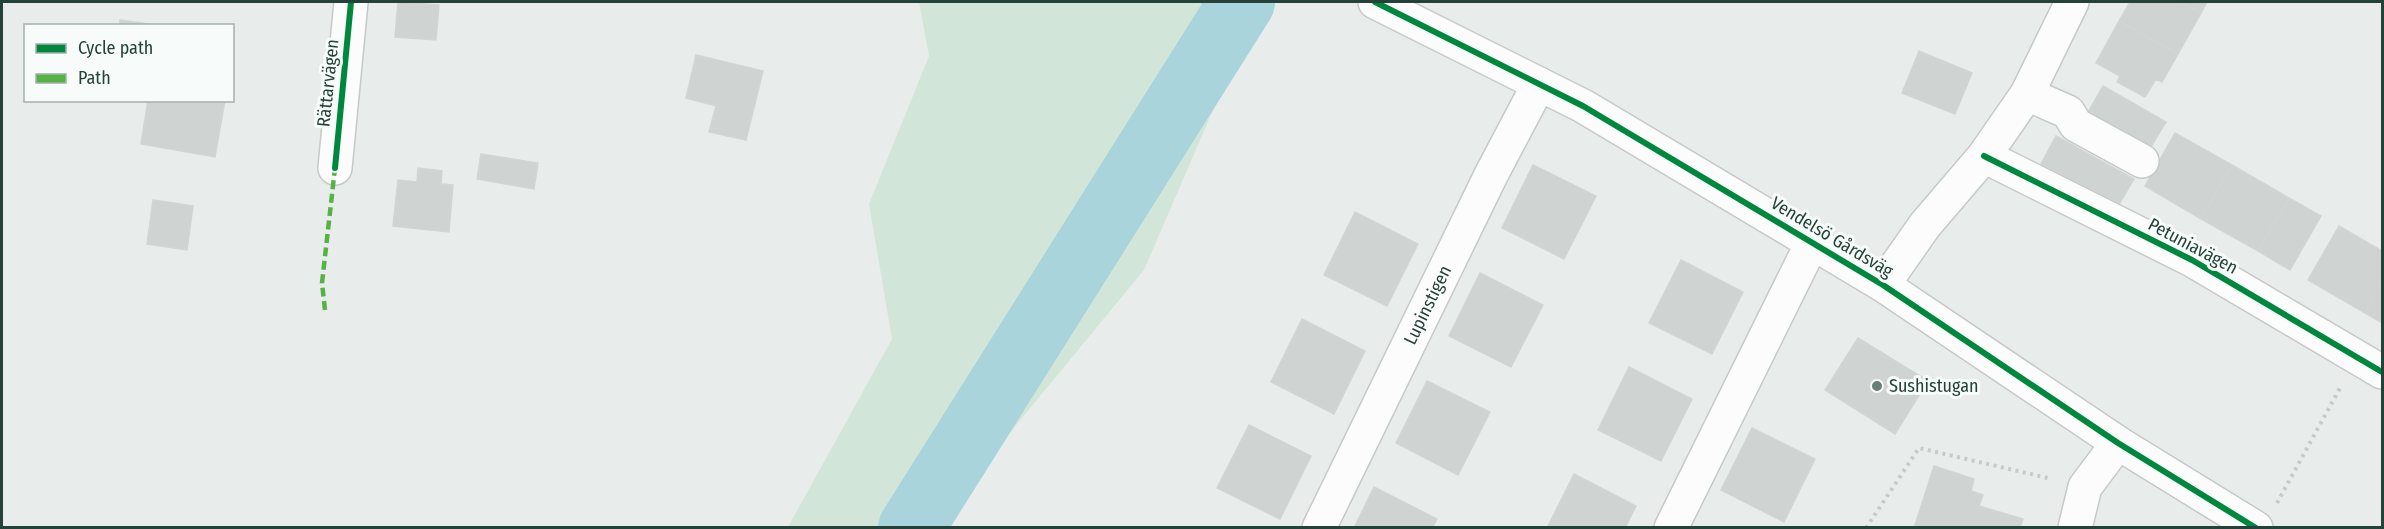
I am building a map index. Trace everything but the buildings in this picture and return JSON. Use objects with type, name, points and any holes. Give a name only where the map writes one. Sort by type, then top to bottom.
[{"type":"street","name":"Rättarvägen","points":[[335,168],[351,2]]},
{"type":"street","name":"Vendelsö Gårdsväg","points":[[1375,2],[1583,106],[1883,285],[2118,443],[2265,517]]},
{"type":"street","points":[[1883,285],[1925,225],[1984,156],[2027,94],[2072,2]]},
{"type":"street","name":"Lupinstigen","points":[[1319,528],[1491,175],[1539,84]]},
{"type":"street","points":[[2027,94],[2068,112],[2076,125],[2142,161]]},
{"type":"street","name":"Petuniavägen","points":[[1984,156],[2192,260],[2374,367]]},
{"type":"street","points":[[1671,528],[1812,243]]},
{"type":"street","points":[[2075,528],[2085,487],[2118,443]]},
{"type":"path","points":[[2265,517],[2343,382],[2374,367]]},
{"type":"path","points":[[1866,528],[1876,508],[1919,448],[2085,487]]},
{"type":"green space","points":[[919,2],[1229,2],[1233,64],[1144,270],[952,503],[949,527],[788,527],[892,339],[869,204],[929,56]]},
{"type":"waterway","points":[[911,528],[1242,2]]},
{"type":"marked path","points":[[325,310],[322,283],[335,168]]},
{"type":"cycle path","points":[[335,168],[351,2]]},
{"type":"cycle path","points":[[1375,2],[1583,106],[1883,285],[2118,443],[2256,528]]},
{"type":"cycle path","points":[[1984,156],[2192,260],[2382,372]]},
{"type":"place","name":"Sushistugan","points":[[1877,386]]}]
